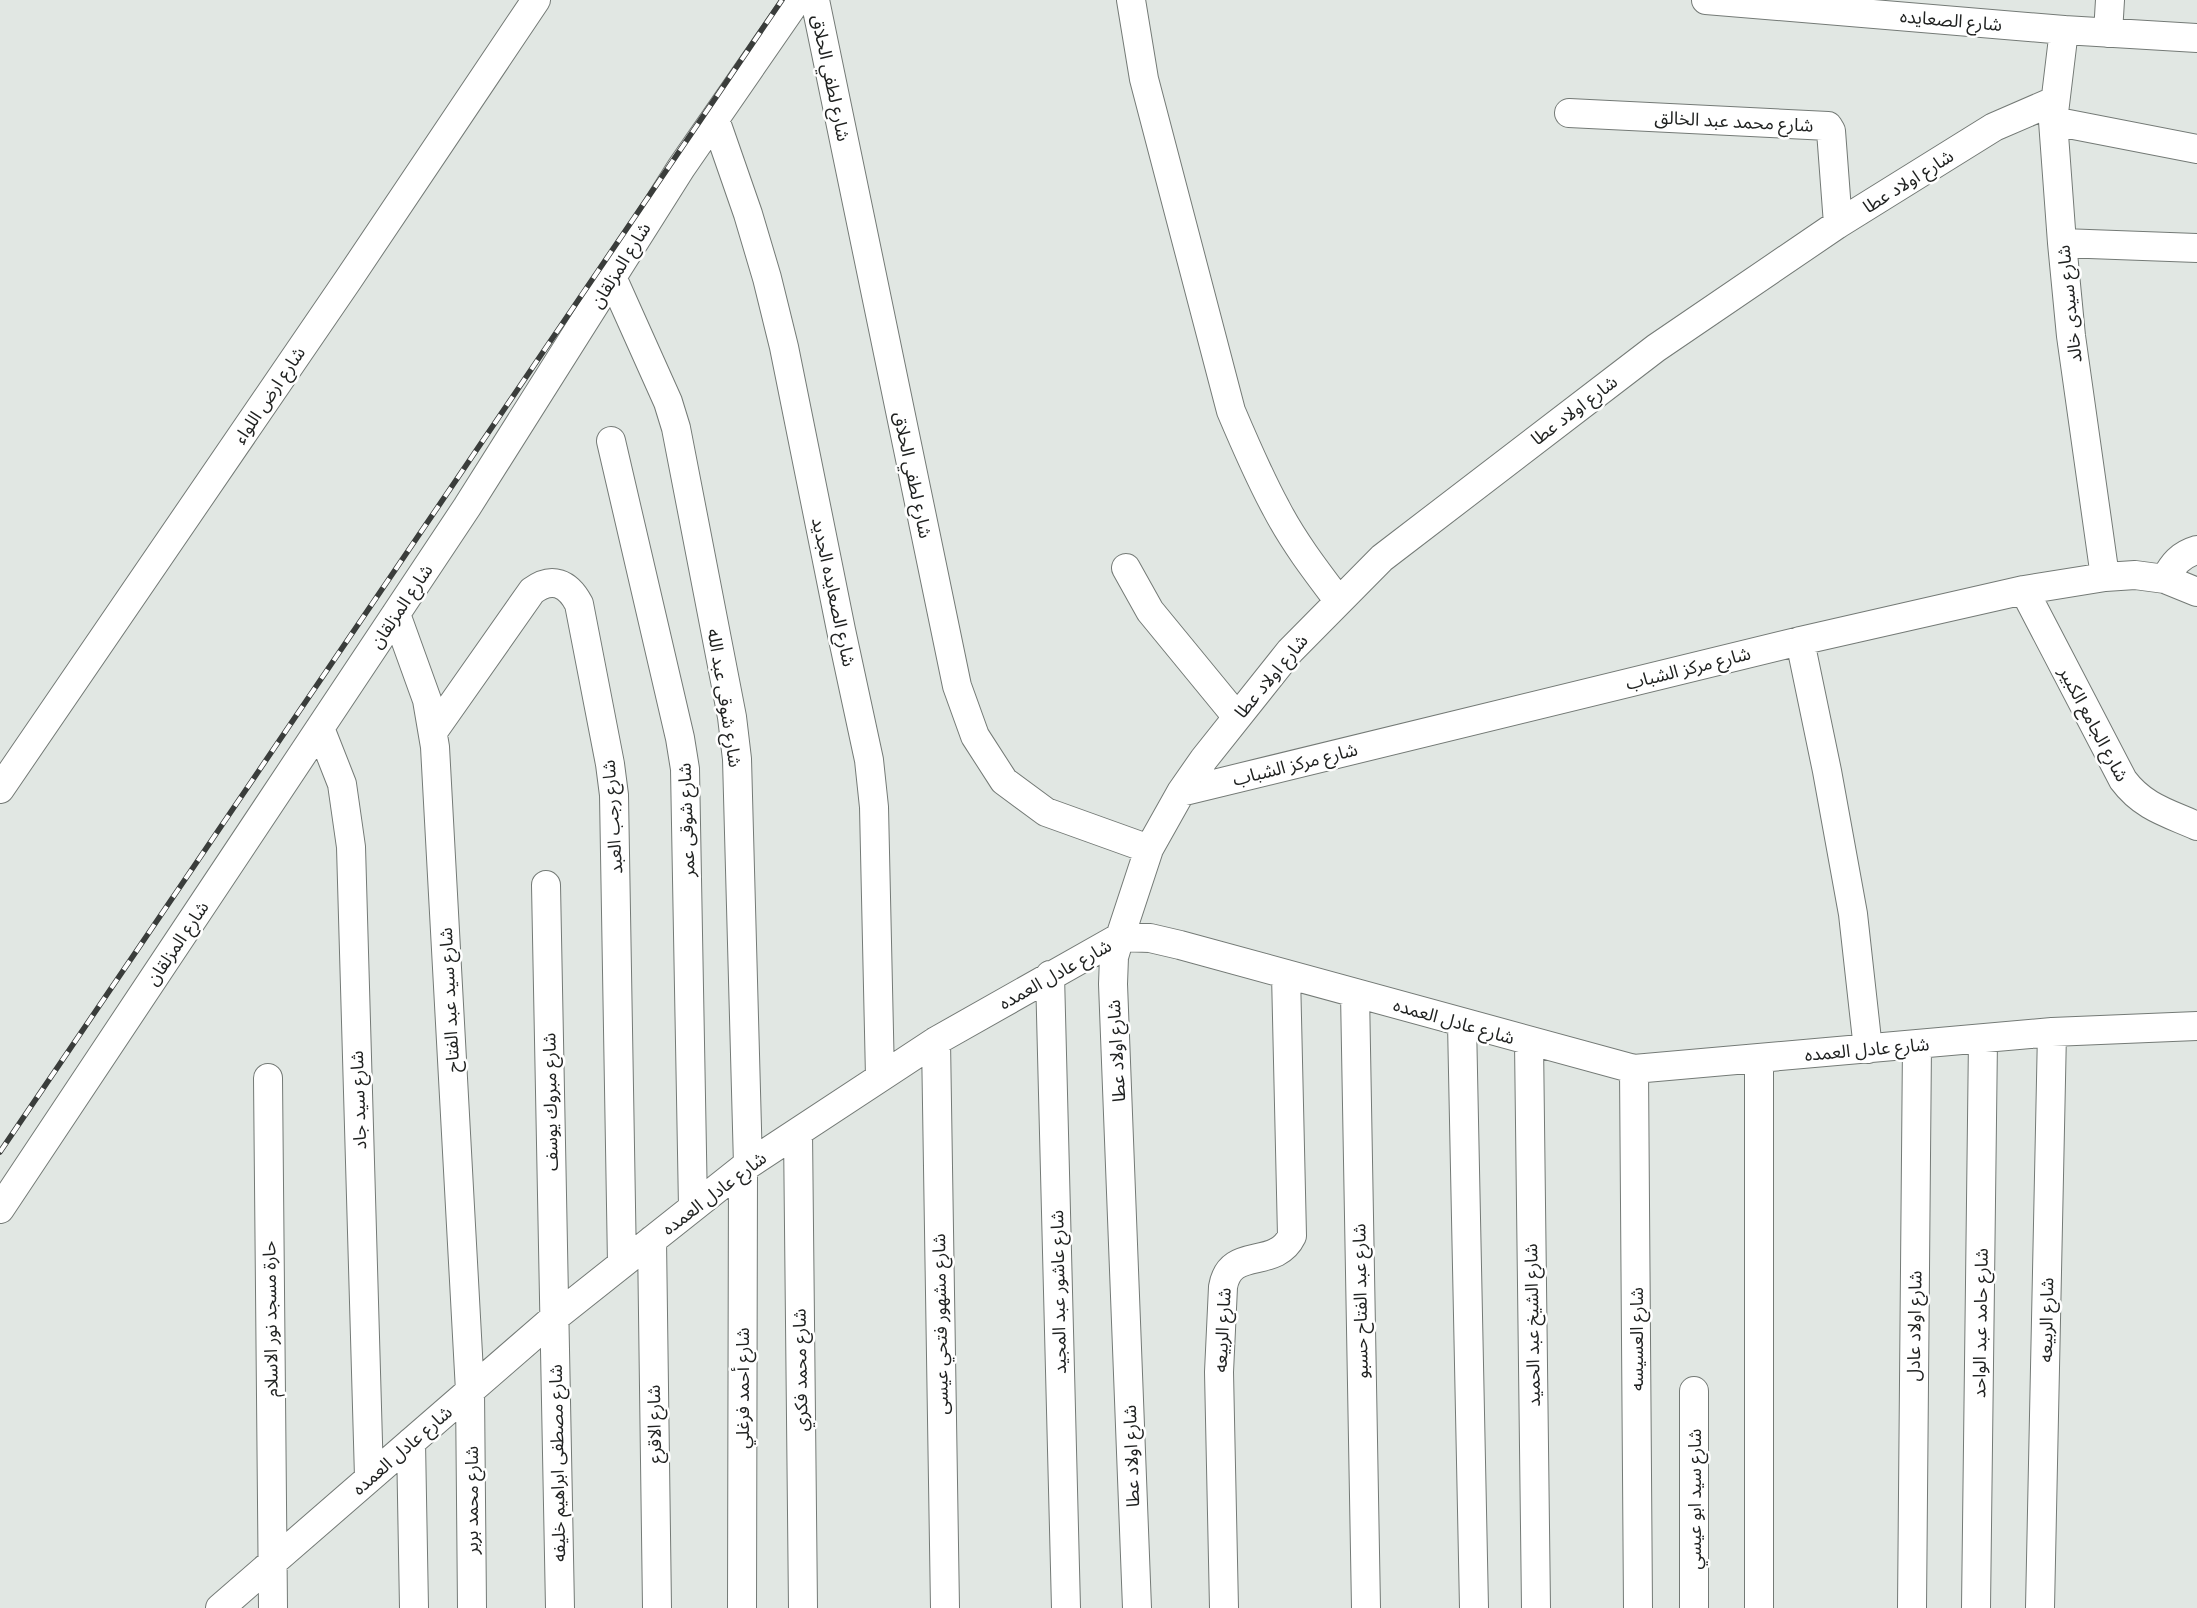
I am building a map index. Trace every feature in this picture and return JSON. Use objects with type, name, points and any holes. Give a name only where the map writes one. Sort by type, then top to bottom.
[{"type":"street","name":"شارع ارض اللواء","points":[[0,789],[348,280],[536,0]]},
{"type":"street","name":"شارع المزلقان","points":[[0,1209],[467,507],[681,168],[797,0]]},
{"type":"street","name":"شارع لطفي الحلاق","points":[[815,0],[957,686],[974,736],[1004,781],[1046,812],[1150,849]]},
{"type":"street","points":[[1131,0],[1144,79],[1232,411],[1252,462],[1277,510],[1306,556],[1338,600]]},
{"type":"street","name":"شارع الصعايده","points":[[1706,0],[2064,30],[2197,38]]},
{"type":"street","points":[[2108,33],[2110,0]]},
{"type":"street","name":"شارع سيدى خالد","points":[[2064,30],[2054,111],[2062,243],[2071,336],[2105,577]]},
{"type":"street","name":"شارع اولاد عطا","points":[[1137,1608],[1113,984],[1114,957],[1150,849],[1181,792],[1204,759],[1290,651],[1338,600],[1382,558],[1656,348],[1838,224],[1994,127],[2054,111]]},
{"type":"street","points":[[2054,111],[2197,149]]},
{"type":"street","name":"شارع محمد عبد الخالق","points":[[1570,113],[1828,126],[1831,131],[1838,224]]},
{"type":"street","name":"شارع الصعايده الجديد","points":[[715,119],[748,214],[767,278],[784,347],[869,760],[874,806],[880,1077]]},
{"type":"street","points":[[2062,243],[2197,248]]},
{"type":"street","name":"شارع شوقى عبد الله","points":[[612,277],[665,394],[676,428],[732,717],[737,759],[746,1167]]},
{"type":"street","name":"شارع شوقى عمر","points":[[611,441],[680,738],[685,769],[694,1207]]},
{"type":"street","points":[[2164,579],[2172,565],[2185,554],[2197,550]]},
{"type":"street","points":[[1126,568],[1150,611],[1237,717]]},
{"type":"street","name":"شارع مركز الشباب","points":[[1181,792],[1800,641],[2024,590],[2135,574],[2164,579],[2197,592]]},
{"type":"street","name":"شارع رجب العبد","points":[[432,732],[532,591],[544,583],[552,582],[572,591],[579,604],[610,764],[614,795],[622,1264]]},
{"type":"street","name":"شارع الجامع الكبير","points":[[2024,590],[2123,780],[2131,791],[2153,808],[2197,826]]},
{"type":"street","name":"شارع سيد عبد الفتاح","points":[[396,614],[427,700],[436,747],[470,1391]]},
{"type":"street","points":[[1800,641],[1827,771],[1853,914],[1868,1049]]},
{"type":"street","name":"شارع سيد جاد","points":[[320,728],[342,784],[351,847],[370,1478]]},
{"type":"street","name":"شارع مبروك يوسف","points":[[546,885],[554,1318]]},
{"type":"street","name":"شارع عادل العمده","points":[[220,1608],[554,1318],[746,1167],[936,1041],[1050,975],[1120,938],[1150,938],[1180,945],[1529,1042],[1634,1069],[2052,1032],[2197,1026]]},
{"type":"street","name":"شارع الربيعه","points":[[1224,1608],[1219,1372],[1223,1287],[1229,1269],[1237,1264],[1275,1254],[1288,1244],[1292,1236],[1286,974]]},
{"type":"street","name":"شارع عاشور عبد المجيد","points":[[1050,975],[1066,1608]]},
{"type":"street","name":"شارع عبد الفتاح حسبو","points":[[1355,993],[1366,1608]]},
{"type":"street","points":[[1462,1023],[1474,1608]]},
{"type":"street","name":"شارع الربيعه","points":[[2040,1608],[2052,1032]]},
{"type":"street","name":"شارع حامد عبد الواحد","points":[[1976,1608],[1983,1038]]},
{"type":"street","name":"شارع مشهور فتحي عيسى","points":[[936,1041],[945,1608]]},
{"type":"street","name":"شارع الشيخ عبد الحميد","points":[[1529,1042],[1536,1608]]},
{"type":"street","name":"شارع اولاد عادل","points":[[1912,1608],[1917,1044]]},
{"type":"street","points":[[1759,1058],[1759,1608]]},
{"type":"street","name":"شارع العسيسه","points":[[1634,1069],[1638,1608]]},
{"type":"street","name":"حارة مسجد نور الاسلام","points":[[268,1078],[273,1608]]},
{"type":"street","name":"شارع محمد فكري","points":[[798,1132],[803,1608]]},
{"type":"street","name":"شارع أحمد فرغلي","points":[[742,1608],[746,1167]]},
{"type":"street","name":"شارع الاقرع","points":[[652,1240],[657,1608]]},
{"type":"street","name":"شارع مصطفى ابراهيم خليفه","points":[[554,1318],[560,1608]]},
{"type":"street","name":"شارع محمد بربر","points":[[470,1391],[472,1608]]},
{"type":"street","name":"شارع سيد ابو عيسي","points":[[1694,1391],[1694,1608]]},
{"type":"street","points":[[411,1442],[414,1608]]},
{"type":"railway","points":[[0,1152],[782,0]]}]
